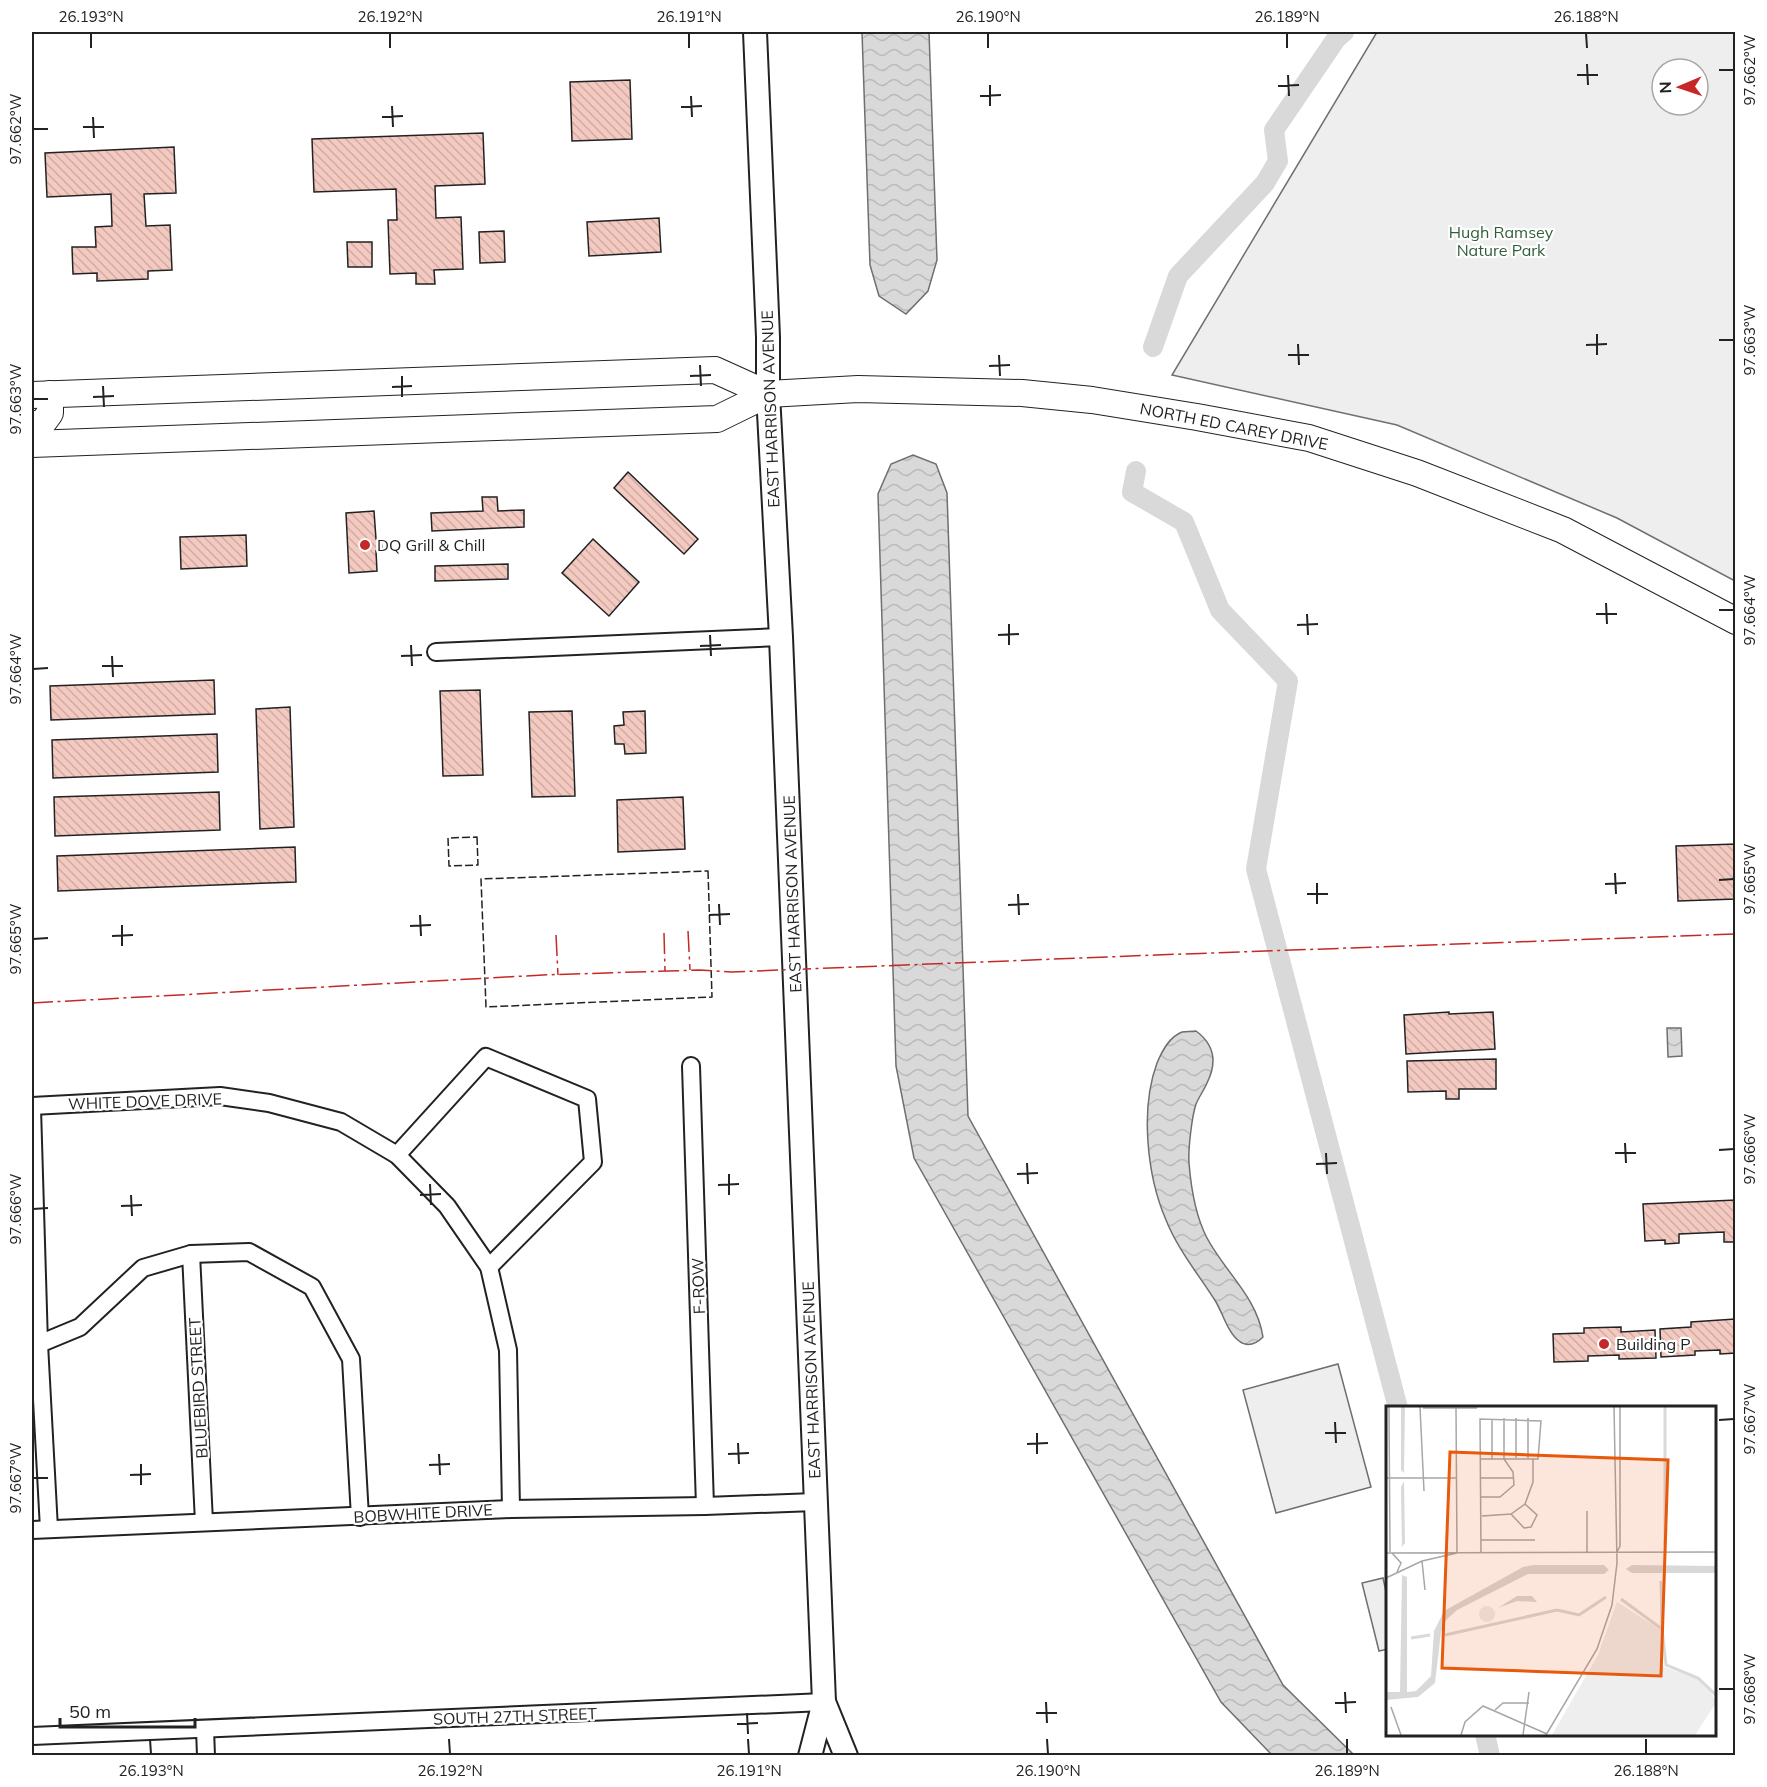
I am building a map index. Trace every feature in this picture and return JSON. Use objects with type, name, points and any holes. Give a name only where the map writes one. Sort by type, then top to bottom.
[{"type":"main road","name":"EAST HARRISON AVENUE","points":[[755,32],[768,337],[768,394],[781,637],[824,1702],[810,1755]]},
{"type":"main road","points":[[32,424],[42,424],[50,412],[41,394],[715,370],[768,394]]},
{"type":"main road","name":"NORTH ED CAREY DRIVE","points":[[768,394],[858,389],[1022,393],[1101,401],[1310,438],[1417,473],[1563,530],[1736,621]]},
{"type":"main road","points":[[32,444],[717,419],[768,394]]},
{"type":"main road","points":[[824,1702],[846,1755]]},
{"type":"street","points":[[436,652],[781,637]]},
{"type":"street","points":[[397,1155],[486,1056],[587,1099],[593,1161],[489,1267]]},
{"type":"street","name":"F-ROW","points":[[691,1066],[705,1506]]},
{"type":"street","name":"WHITE DOVE DRIVE","points":[[32,1107],[220,1096],[269,1104],[341,1122],[397,1155],[447,1206],[489,1267],[508,1350],[511,1509]]},
{"type":"street","points":[[32,1107],[38,1438],[49,1529]]},
{"type":"street","points":[[35,1344],[80,1327],[143,1268],[191,1254],[249,1252],[312,1287],[351,1359],[360,1517]]},
{"type":"street","name":"BLUEBIRD STREET","points":[[191,1254],[204,1522]]},
{"type":"street","name":"BOBWHITE DRIVE","points":[[32,1530],[511,1509],[815,1502]]},
{"type":"street","name":"SOUTH 27TH STREET","points":[[32,1736],[824,1702]]},
{"type":"street","points":[[206,1729],[206,1755]]},
{"type":"green space","name":"Hugh Ramsey Nature Park","points":[[1377,32],[1735,32],[1735,581],[1617,518],[1397,425],[1172,375]]},
{"type":"green space","points":[[1338,1364],[1371,1487],[1276,1513],[1243,1390]]},
{"type":"green space","points":[[1383,1578],[1386,1592],[1386,1649],[1379,1651],[1362,1583]]},
{"type":"water","points":[[862,32],[929,32],[937,260],[928,291],[906,314],[879,296],[870,265]]},
{"type":"water","points":[[913,455],[936,464],[947,493],[968,1116],[1283,1685],[1354,1755],[1272,1755],[1221,1702],[914,1158],[896,1066],[878,494],[891,464]]},
{"type":"water","points":[[1667,1028],[1681,1028],[1682,1056],[1668,1057]]},
{"type":"water","points":[[1196,1031],[1207,1042],[1213,1061],[1210,1076],[1196,1104],[1192,1124],[1189,1157],[1192,1192],[1199,1220],[1207,1238],[1247,1297],[1260,1323],[1263,1337],[1252,1344],[1242,1343],[1235,1338],[1216,1302],[1176,1242],[1159,1203],[1150,1163],[1147,1121],[1152,1081],[1157,1063],[1173,1037],[1182,1032]]},
{"type":"building","points":[[630,80],[632,139],[572,141],[570,82]]},
{"type":"building","points":[[483,133],[485,184],[435,186],[436,218],[461,217],[463,269],[434,270],[435,284],[416,284],[416,273],[390,274],[388,220],[397,220],[396,189],[314,192],[312,139]]},
{"type":"building","points":[[174,147],[176,193],[144,194],[146,226],[170,225],[172,270],[148,271],[148,279],[97,281],[97,273],[73,274],[72,247],[96,247],[95,227],[112,226],[111,194],[47,197],[45,153]]},
{"type":"building","points":[[659,218],[661,252],[589,256],[587,222]]},
{"type":"building","points":[[504,231],[505,262],[480,263],[479,232]]},
{"type":"building","points":[[347,242],[372,242],[372,267],[348,267]]},
{"type":"building","points":[[628,472],[698,539],[684,554],[614,488]]},
{"type":"building","points":[[482,497],[497,497],[498,511],[524,510],[524,527],[432,531],[431,513],[483,511]]},
{"type":"building","name":"DQ Grill & Chill","points":[[374,511],[376,539],[381,539],[382,551],[376,551],[377,571],[349,573],[346,513]]},
{"type":"building","points":[[246,535],[247,566],[181,569],[180,537]]},
{"type":"building","points":[[593,539],[639,582],[609,616],[562,573]]},
{"type":"building","points":[[508,564],[508,579],[435,581],[435,566]]},
{"type":"building","points":[[214,680],[215,714],[51,720],[50,686]]},
{"type":"building","points":[[480,690],[483,775],[443,776],[440,691]]},
{"type":"building","points":[[290,707],[294,827],[260,829],[256,709]]},
{"type":"building","points":[[572,711],[575,796],[532,797],[529,712]]},
{"type":"building","points":[[645,711],[646,753],[625,754],[624,744],[615,744],[614,726],[624,725],[623,712]]},
{"type":"building","points":[[217,734],[218,772],[53,778],[52,740]]},
{"type":"building","points":[[219,792],[220,830],[55,836],[54,797]]},
{"type":"building","points":[[683,797],[685,849],[618,852],[617,800]]},
{"type":"building","points":[[1736,844],[1736,899],[1678,901],[1676,846]]},
{"type":"building","points":[[295,847],[296,882],[58,891],[57,856]]},
{"type":"building","points":[[1449,1012],[1449,1014],[1493,1012],[1495,1049],[1406,1054],[1404,1015]]},
{"type":"building","points":[[1496,1059],[1496,1089],[1459,1089],[1459,1099],[1446,1099],[1446,1091],[1408,1092],[1407,1061]]},
{"type":"building","points":[[1736,1200],[1735,1242],[1724,1242],[1724,1232],[1679,1234],[1679,1243],[1665,1244],[1665,1240],[1645,1241],[1643,1204]]},
{"type":"building","points":[[1735,1319],[1736,1353],[1720,1354],[1720,1350],[1695,1351],[1695,1355],[1661,1357],[1660,1329],[1691,1327],[1691,1322]]},
{"type":"building","name":"Building P","points":[[1621,1327],[1621,1332],[1655,1330],[1656,1358],[1619,1359],[1619,1355],[1588,1356],[1588,1361],[1554,1362],[1553,1334],[1584,1333],[1584,1328]]},
{"type":"waterway","points":[[1153,347],[1178,276],[1265,183],[1278,161],[1274,130],[1336,39],[1344,32]]},
{"type":"waterway","points":[[1136,471],[1132,492],[1184,522],[1220,610],[1288,681],[1256,869],[1397,1406]]},
{"type":"waterway","points":[[1485,1736],[1490,1756]]},
{"type":"fence","points":[[477,837],[478,865],[449,866],[448,838],[477,837]]},
{"type":"fence","points":[[708,871],[712,997],[486,1007],[481,879],[708,871]]},
{"type":"power","points":[[688,931],[690,970]]},
{"type":"power","points":[[664,933],[665,971]]},
{"type":"power","points":[[32,1003],[543,975],[699,970],[731,972],[1736,934]]},
{"type":"power","points":[[556,935],[558,975]]},
{"type":"place","name":"DQ Grill & Chill","points":[[365,545]]},
{"type":"place","name":"Building P","points":[[1604,1344]]}]
